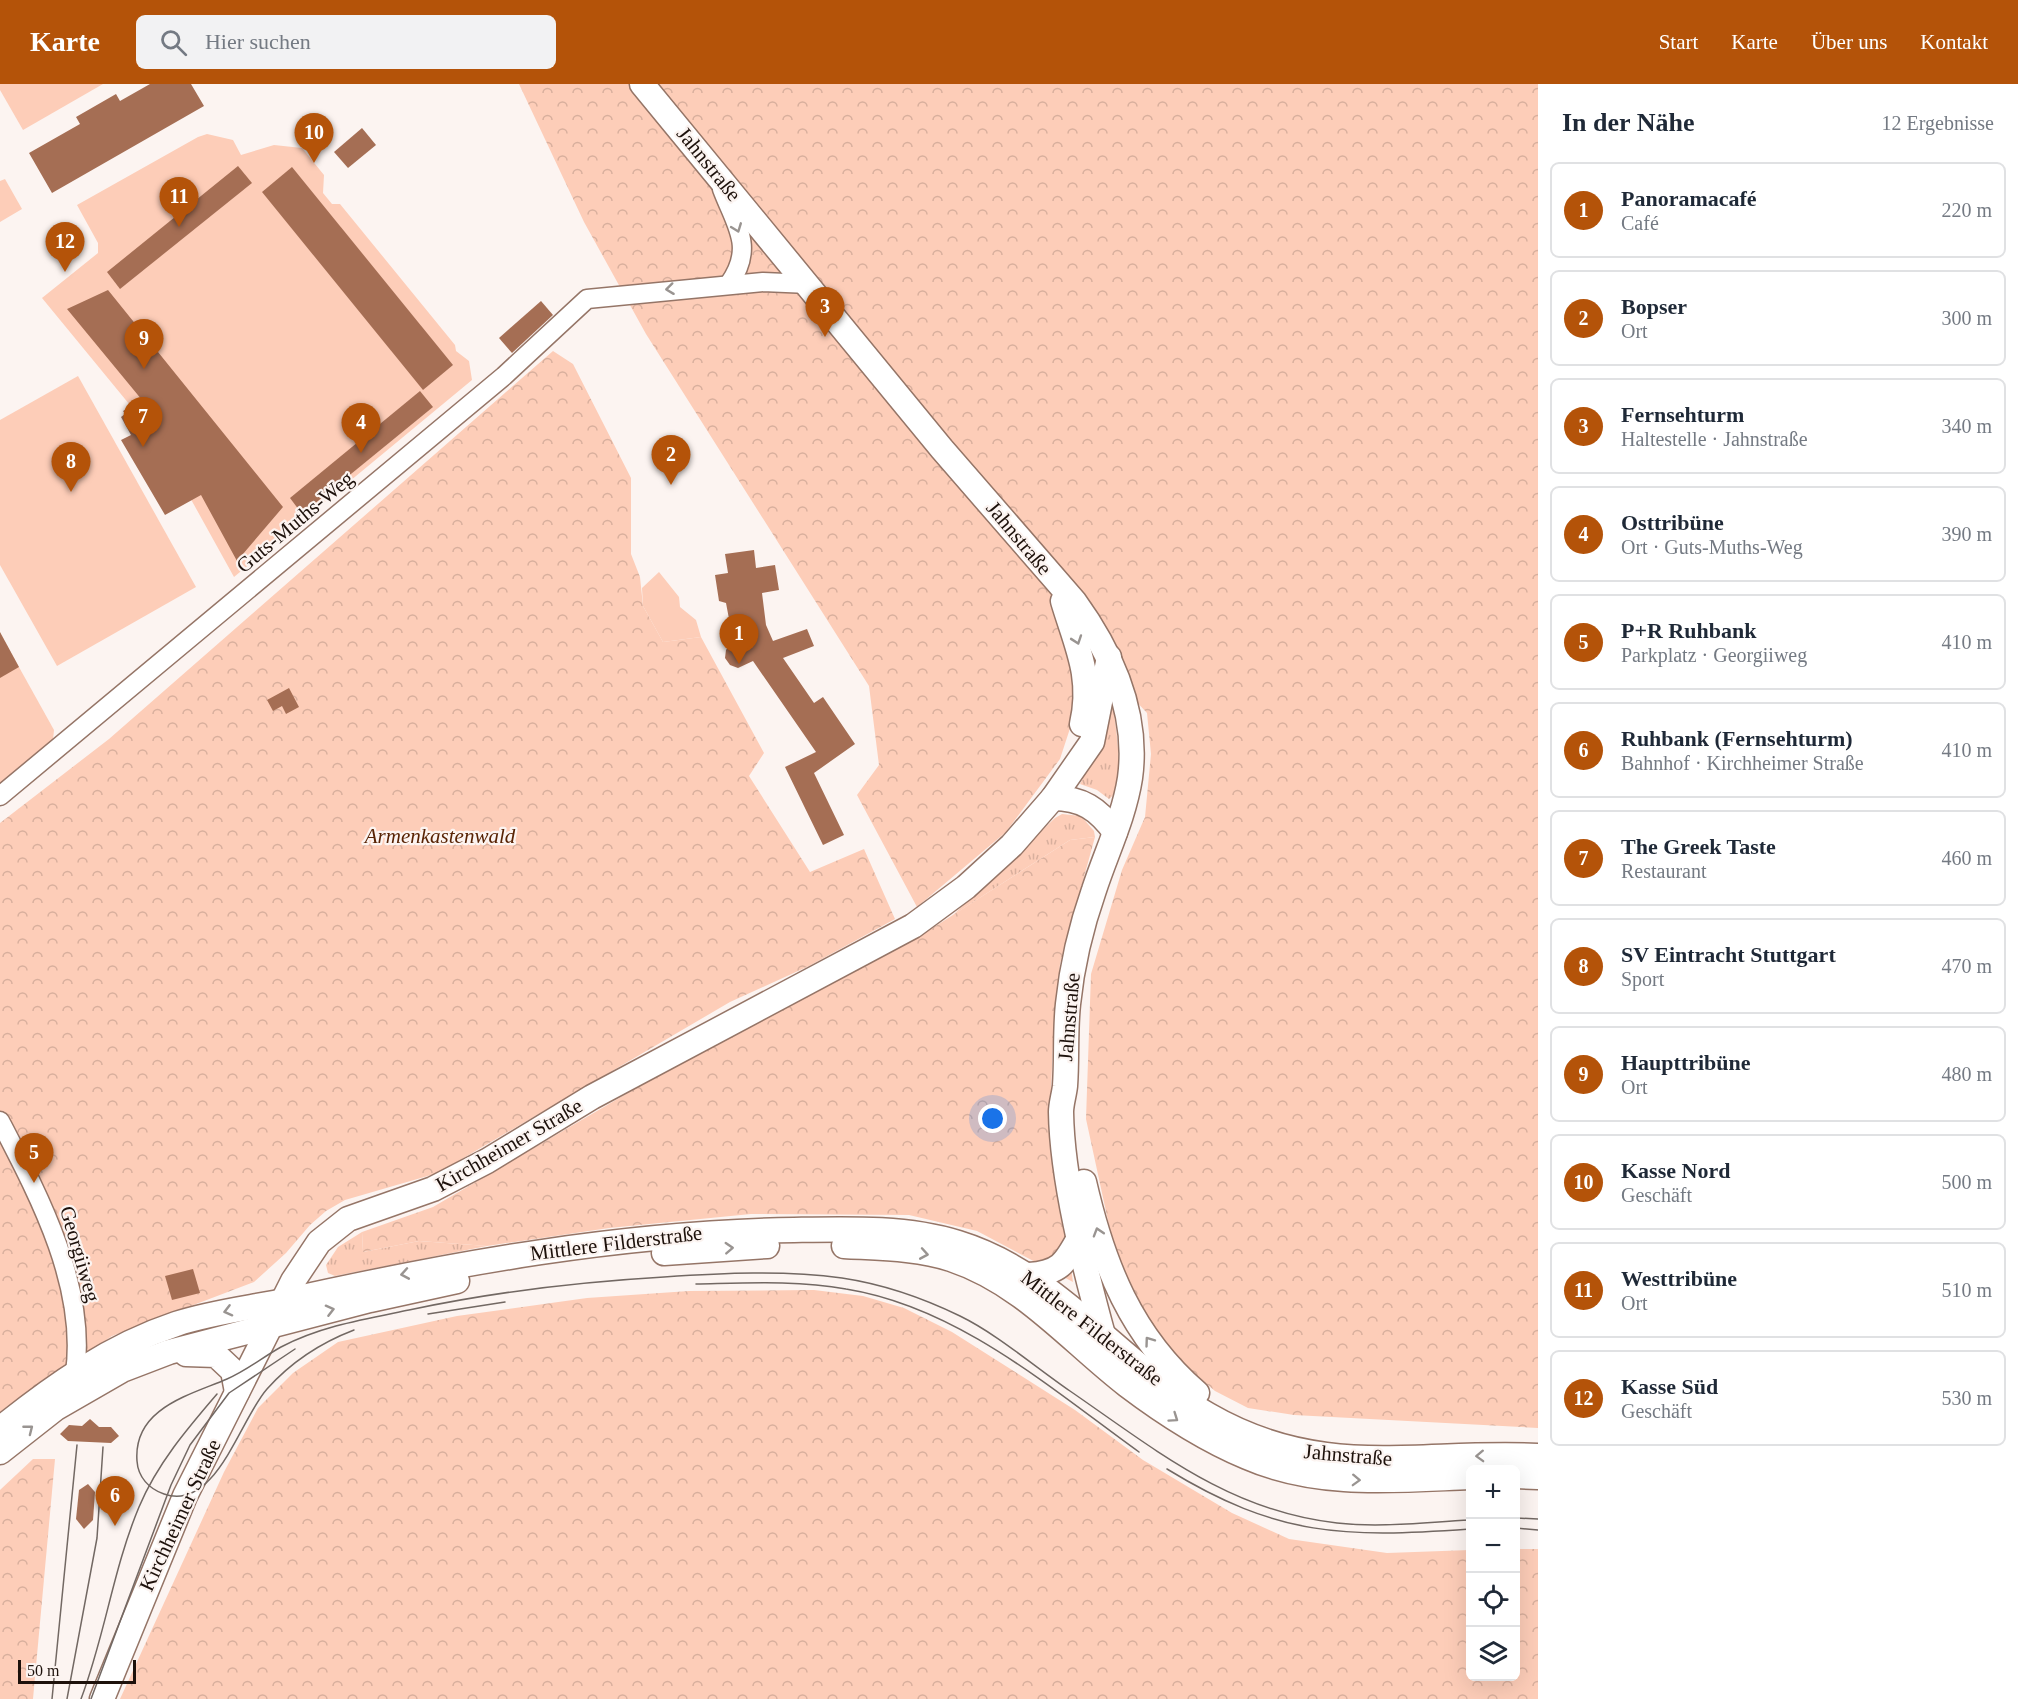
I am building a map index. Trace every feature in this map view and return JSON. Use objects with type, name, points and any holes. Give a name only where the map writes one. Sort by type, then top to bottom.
[{"type":"main road","name":"Jahnstraße","points":[[642,84],[942,448],[1092,625],[1109,657],[1125,700],[1131,744],[1130,777],[1115,832],[1083,924],[1072,973],[1067,1005],[1065,1085],[1061,1111],[1079,1238],[1103,1335],[1126,1384],[1202,1435],[1248,1458],[1287,1470],[1362,1481],[1466,1477]]},
{"type":"main road","name":"Kirchheimer Straße","points":[[1059,585],[1084,668],[1085,695],[1078,759]]},
{"type":"main road","name":"Kirchheimer Straße","points":[[102,1699],[171,1526],[285,1300],[311,1253],[330,1231],[348,1219],[433,1190],[487,1161],[592,1096],[913,926],[966,887],[1012,845],[1053,798],[1092,742],[1109,657]]},
{"type":"main road","points":[[1053,798],[1074,800],[1095,809],[1115,832]]},
{"type":"main road","name":"Jahnstraße","points":[[1065,1085],[1089,1203],[1116,1288],[1149,1342],[1173,1372],[1200,1396],[1212,1418],[1281,1447],[1328,1457],[1411,1460],[1538,1456]]},
{"type":"main road","name":"Mittlere Filderstraße","points":[[0,1429],[40,1396],[75,1373],[123,1345],[177,1323],[368,1281],[473,1262],[555,1249],[722,1231],[894,1231],[957,1242],[1002,1260],[1029,1275],[1155,1380],[1212,1418]]},
{"type":"main road","points":[[1029,1275],[1053,1272],[1068,1260],[1079,1238]]},
{"type":"main road","name":"Mittlere Filderstraße","points":[[0,1452],[56,1408],[122,1370],[169,1352],[273,1324],[470,1278],[555,1264],[637,1255],[783,1245],[892,1248],[950,1259],[998,1280],[1037,1307],[1126,1384]]},
{"type":"main road","points":[[169,1352],[194,1356],[216,1355],[232,1371],[237,1392]]},
{"type":"main road","points":[[56,1408],[75,1373]]},
{"type":"main road","points":[[1520,1476],[1538,1477]]},
{"type":"street","points":[[716,174],[741,236],[743,254],[739,270],[729,285]]},
{"type":"street","name":"Guts-Muths-Weg","points":[[0,796],[495,384],[587,299],[763,282],[809,284]]},
{"type":"street","name":"Georgiiweg","points":[[0,1121],[49,1219],[74,1312],[78,1337],[75,1373]]},
{"type":"green space","points":[[0,84],[103,84],[23,130],[0,90]]},
{"type":"green space","points":[[519,84],[1538,84],[1538,1428],[1294,1415],[1248,1408],[1215,1391],[1185,1366],[1123,1290],[1086,1119],[1091,974],[1122,870],[1145,817],[1151,754],[1147,713],[1104,667],[1077,707],[1060,759],[1006,832],[917,907],[857,795],[879,765],[869,686],[646,334],[584,222]]},
{"type":"green space","points":[[207,134],[233,140],[241,155],[274,145],[302,148],[324,175],[323,193],[332,204],[340,204],[455,345],[456,351],[469,361],[472,380],[234,577],[157,438],[42,298],[98,253],[98,243],[77,205]]},
{"type":"green space","points":[[5,179],[22,209],[0,222],[0,181]]},
{"type":"green space","name":"Armenkastenwald","points":[[553,351],[573,364],[631,478],[631,554],[640,577],[643,606],[663,642],[701,637],[764,753],[749,776],[810,872],[864,849],[895,919],[809,966],[730,1002],[438,1173],[345,1200],[326,1211],[310,1225],[286,1253],[254,1282],[112,1336],[54,1375],[0,1418],[0,823],[109,739]]},
{"type":"green space","points":[[78,376],[196,587],[57,666],[0,565],[0,420]]},
{"type":"green space","points":[[659,572],[679,597],[680,607],[696,620],[701,637],[663,642],[643,606],[642,588]]},
{"type":"green space","points":[[0,633],[54,730],[53,740],[0,784]]},
{"type":"green space","points":[[1110,694],[1117,732],[1119,766],[1114,792],[1109,799],[1097,790],[1080,784],[1091,763]]},
{"type":"green space","points":[[1062,814],[1081,816],[1094,831],[1095,837],[1070,840],[953,915],[1055,818]]},
{"type":"green space","points":[[1095,837],[1060,964],[1053,1042],[1050,1118],[1073,1282],[977,1231],[909,1215],[751,1214],[609,1228],[487,1246],[419,1241],[363,1252],[362,1232],[433,1207],[638,1087],[931,929],[1070,840]]},
{"type":"green space","points":[[362,1232],[363,1252],[419,1241],[487,1246],[335,1276],[328,1273],[326,1265],[338,1247]]},
{"type":"green space","points":[[814,1290],[863,1296],[904,1308],[952,1332],[1075,1410],[1143,1460],[1232,1513],[1289,1539],[1387,1553],[1466,1550],[1466,1681],[1520,1681],[1520,1549],[1538,1549],[1538,1699],[120,1699],[224,1472],[258,1408],[293,1373],[338,1342],[457,1316],[587,1298],[689,1291]]},
{"type":"green space","points":[[33,1459],[55,1459],[33,1699],[0,1699],[0,1490]]},
{"type":"building","points":[[150,84],[191,84],[204,106],[52,193],[29,153],[80,124],[76,117],[116,94],[120,101]]},
{"type":"building","points":[[362,128],[376,145],[348,168],[334,152]]},
{"type":"building","points":[[238,166],[252,183],[120,289],[107,272]]},
{"type":"building","points":[[292,167],[453,365],[423,390],[262,192]]},
{"type":"building","points":[[108,290],[283,507],[237,561],[201,495],[165,515],[121,440],[131,435],[121,417],[125,414],[123,411],[142,400],[67,309]]},
{"type":"building","points":[[541,301],[553,315],[512,353],[499,338]]},
{"type":"building","points":[[420,391],[433,407],[302,514],[290,498]]},
{"type":"building","points":[[754,550],[756,568],[775,565],[779,590],[762,593],[766,625],[773,641],[807,629],[814,646],[783,658],[814,703],[823,697],[855,744],[814,773],[844,835],[823,845],[785,767],[816,752],[753,661],[738,668],[730,665],[725,658],[726,650],[733,640],[726,603],[719,601],[715,575],[728,573],[725,554]]},
{"type":"building","points":[[0,632],[19,667],[0,678]]},
{"type":"building","points":[[289,688],[299,707],[286,714],[282,706],[273,711],[267,700]]},
{"type":"building","points":[[193,1269],[200,1293],[172,1300],[165,1276]]},
{"type":"building","points":[[90,1419],[99,1427],[111,1427],[119,1436],[111,1443],[68,1441],[60,1434],[69,1425],[82,1426]]},
{"type":"building","points":[[88,1484],[95,1492],[93,1520],[84,1529],[76,1519],[79,1490]]},
{"type":"tram line","points":[[354,1330],[307,1354],[267,1389],[225,1460],[212,1477],[198,1489],[182,1496],[164,1494],[149,1486],[142,1477],[137,1461],[138,1443],[144,1428],[154,1416],[181,1398],[241,1372],[281,1347],[327,1328],[472,1298],[536,1289],[664,1277],[775,1273],[820,1275],[872,1284],[932,1303],[960,1316],[1002,1341],[1164,1456],[1228,1492],[1262,1506],[1337,1523],[1387,1525],[1466,1520]]},
{"type":"tram line","points":[[696,1284],[771,1283],[828,1286],[887,1299],[927,1313],[1001,1353],[1139,1452]]},
{"type":"tram line","points":[[428,1314],[505,1302]]},
{"type":"tram line","points":[[91,1699],[171,1485],[190,1445],[229,1393],[295,1349]]},
{"type":"tram line","points":[[81,1699],[97,1651],[122,1554],[146,1491],[184,1434],[217,1394]]},
{"type":"tram line","points":[[52,1699],[77,1445]]},
{"type":"tram line","points":[[67,1699],[97,1538],[103,1447]]},
{"type":"tram line","points":[[1167,1469],[1244,1508],[1313,1528],[1386,1533],[1466,1529]]},
{"type":"tram line","points":[[1520,1518],[1538,1519]]},
{"type":"tram line","points":[[1520,1528],[1538,1530]]},
{"type":"place","name":"Kasse Nord","points":[[314,163]]},
{"type":"place","name":"Westtribüne","points":[[179,227]]},
{"type":"place","name":"Kasse Süd","points":[[65,272]]},
{"type":"place","name":"Fernsehturm","points":[[825,337]]},
{"type":"place","name":"Haupttribüne","points":[[144,369]]},
{"type":"place","name":"The Greek Taste","points":[[143,447]]},
{"type":"place","name":"Osttribüne","points":[[361,453]]},
{"type":"place","name":"Bopser","points":[[671,485]]},
{"type":"place","name":"SV Eintracht Stuttgart","points":[[71,492]]},
{"type":"place","name":"Panoramacafé","points":[[739,664]]},
{"type":"place","name":"P+R Ruhbank","points":[[34,1183]]},
{"type":"place","name":"Ruhbank (Fernsehturm)","points":[[115,1526]]}]
